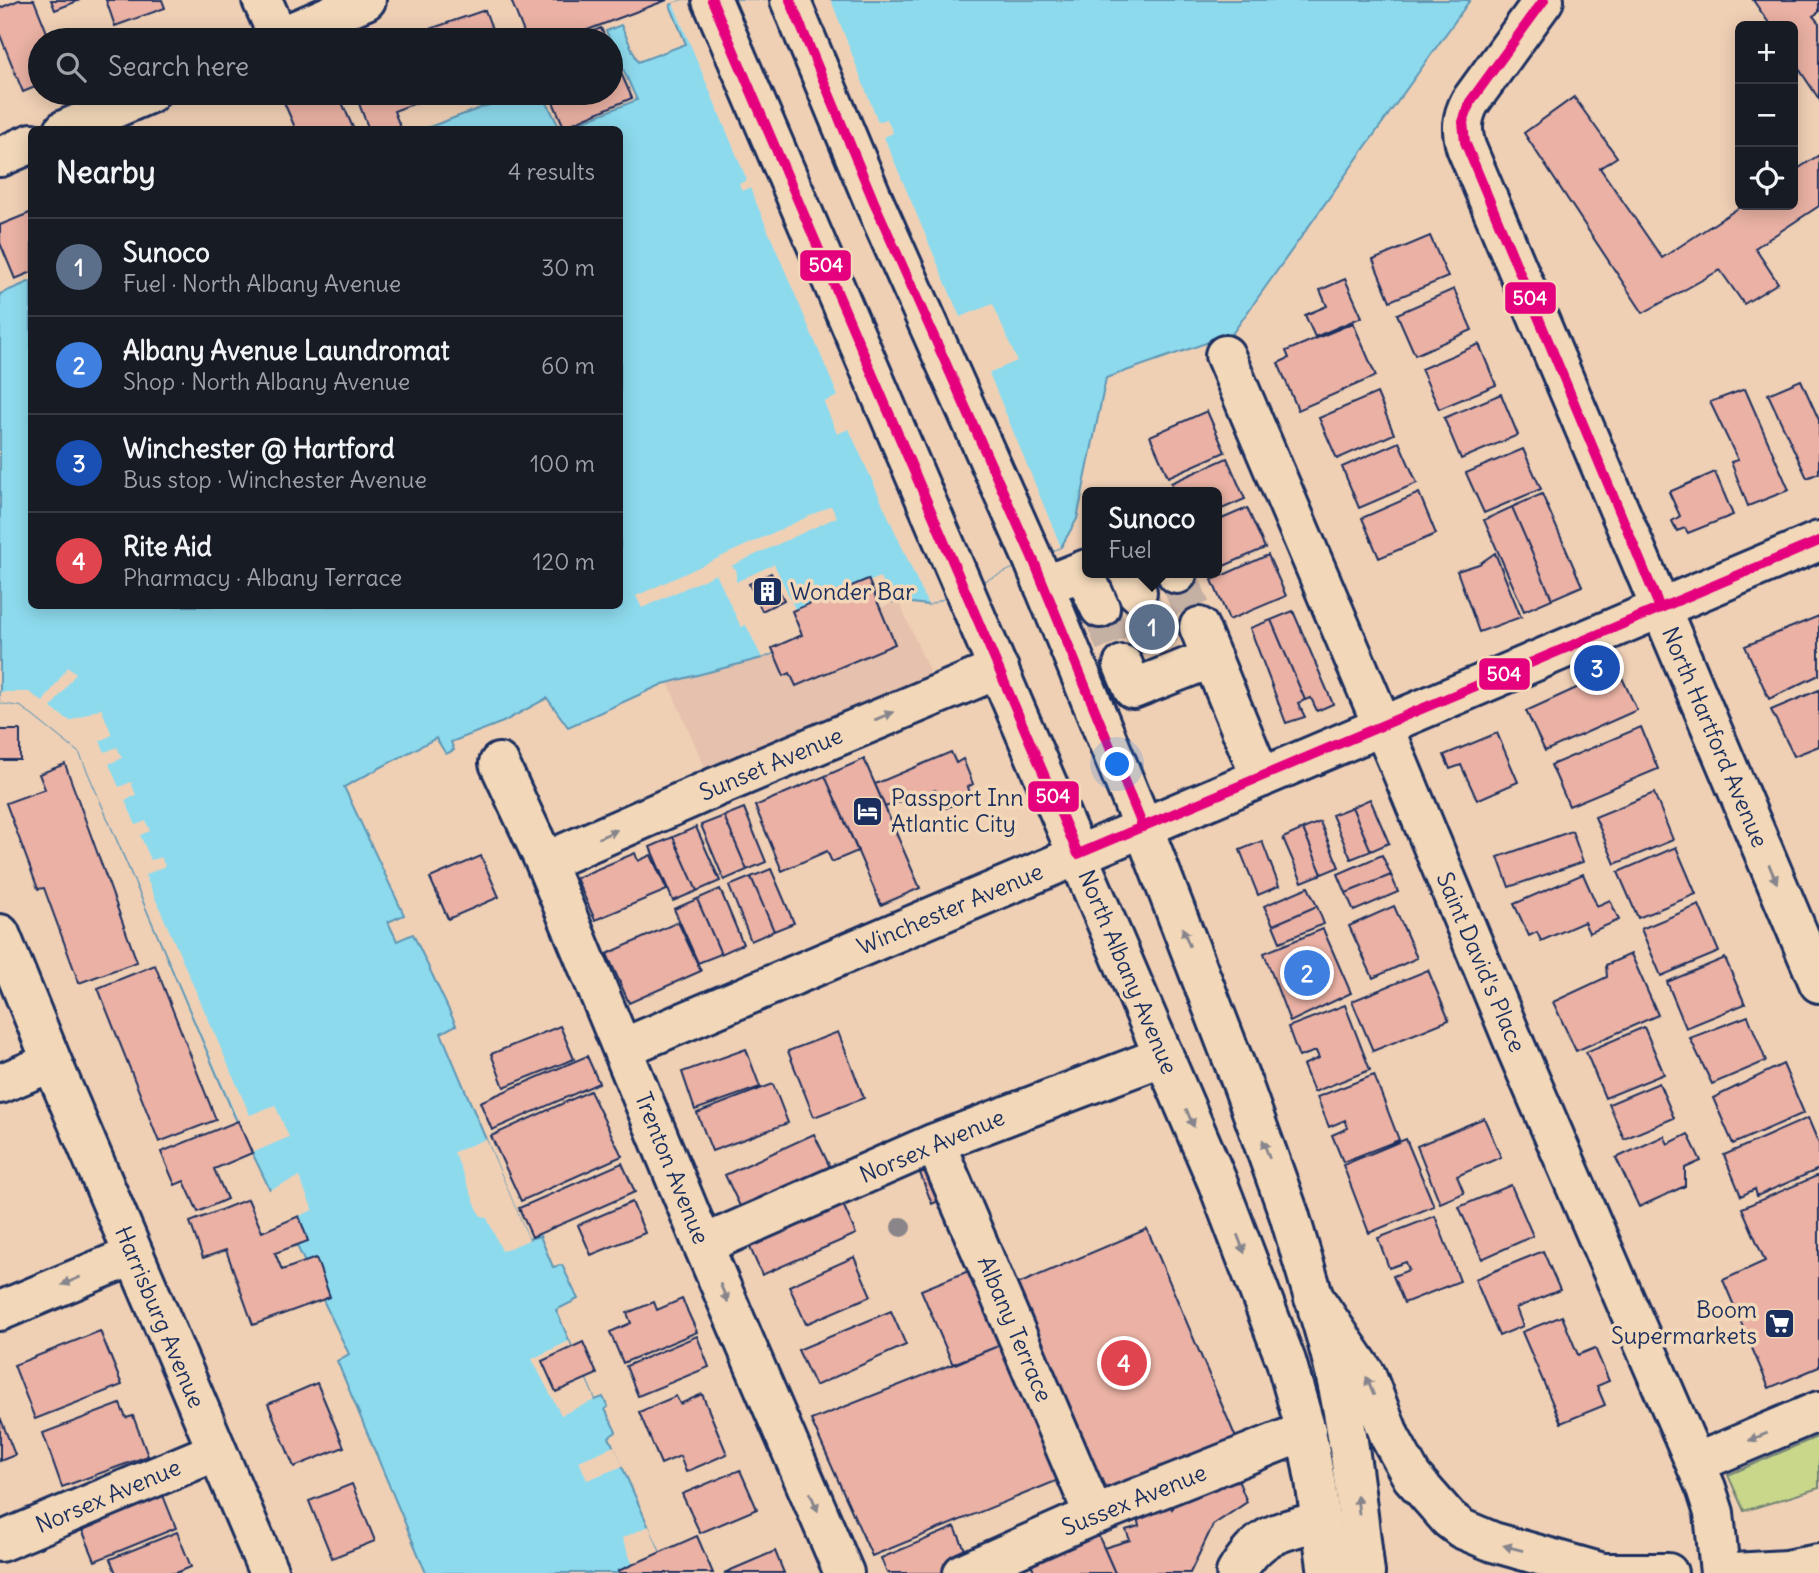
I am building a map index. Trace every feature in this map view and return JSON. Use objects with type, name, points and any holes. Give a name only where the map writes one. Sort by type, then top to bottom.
[{"type":"main road","points":[[262,0],[272,28]]},
{"type":"main road","points":[[301,28],[366,0]]},
{"type":"main road","name":"North Albany Avenue","points":[[712,0],[1217,1181],[1286,1361],[1306,1431],[1328,1573]]},
{"type":"main road","points":[[790,0],[874,202],[1039,573],[1143,827],[1243,1086],[1289,1214],[1328,1343],[1347,1429],[1365,1573]]},
{"type":"main road","name":"North Hartford Avenue","points":[[1544,0],[1470,102],[1464,114],[1463,135],[1474,169],[1819,983]]},
{"type":"main road","points":[[73,126],[122,105]]},
{"type":"main road","points":[[0,157],[28,145]]},
{"type":"main road","name":"Saint David's Place","points":[[1225,355],[1517,1050],[1696,1463],[1714,1513],[1720,1573]]},
{"type":"main road","name":"Winchester Avenue","points":[[623,1048],[1819,541]]},
{"type":"main road","points":[[1039,573],[1082,570]]},
{"type":"main road","points":[[1088,578],[1100,608]]},
{"type":"main road","points":[[1123,664],[1133,689],[1166,661],[1205,642],[1261,778]]},
{"type":"main road","name":"Sunset Avenue","points":[[545,862],[716,787],[999,669]]},
{"type":"main road","name":"Trenton Avenue","points":[[499,763],[545,862],[703,1244],[844,1573]]},
{"type":"main road","name":"Harrisburg Avenue","points":[[0,933],[269,1573]]},
{"type":"main road","name":"Norsex Avenue","points":[[703,1244],[935,1143],[1164,1056]]},
{"type":"main road","points":[[0,1084],[52,1062]]},
{"type":"main road","name":"Albany Terrace","points":[[935,1143],[1094,1515]]},
{"type":"main road","points":[[0,1311],[134,1255]]},
{"type":"main road","points":[[1314,1297],[1366,1376],[1390,1437],[1412,1477],[1449,1520],[1493,1542],[1603,1573]]},
{"type":"main road","points":[[1696,1463],[1819,1411]]},
{"type":"main road","name":"Sussex Avenue","points":[[963,1573],[1094,1515],[1306,1431]]},
{"type":"main road","name":"Norsex Avenue","points":[[0,1542],[217,1451]]},
{"type":"main road","points":[[1236,1573],[1248,1553],[1271,1534],[1321,1521]]},
{"type":"main road","points":[[1734,1573],[1786,1570],[1819,1564]]},
{"type":"main road","points":[[1591,1573],[1668,1573]]},
{"type":"shaded area","points":[[884,567],[933,680],[708,775],[659,662]]},
{"type":"green space","points":[[1819,1436],[1819,1488],[1744,1511],[1728,1475]]},
{"type":"water","points":[[683,0],[1470,0],[1232,334],[1106,378],[1077,519],[1061,547],[928,605],[895,601],[762,658],[663,684],[568,727],[547,698],[503,722],[451,742],[454,750],[446,754],[436,738],[344,787],[404,915],[388,922],[397,941],[413,934],[456,1025],[441,1033],[528,1239],[540,1236],[553,1267],[562,1265],[578,1299],[556,1310],[595,1400],[603,1397],[608,1407],[605,1409],[616,1432],[609,1437],[669,1573],[426,1573],[337,1361],[349,1354],[234,1115],[80,753],[21,706],[0,703],[0,294],[28,282],[28,609],[623,609],[623,126],[571,126],[637,100],[623,69],[623,29],[638,62],[686,44],[670,5]]},
{"type":"water","points":[[489,105],[548,105],[558,126],[432,126]]},
{"type":"pier","points":[[683,0],[831,0],[878,122],[887,119],[893,133],[884,137],[960,317],[993,304],[1017,361],[989,373],[1061,547],[928,605],[849,429],[837,434],[824,402],[838,396],[750,188],[742,191],[739,184],[747,180],[673,3]]},
{"type":"pier","points":[[831,506],[837,517],[731,566],[736,569],[736,582],[774,564],[797,613],[880,577],[892,604],[762,658],[746,625],[741,627],[716,574],[642,608],[636,596]]},
{"type":"pier","points":[[68,667],[76,673],[51,708],[70,721],[101,708],[112,735],[100,741],[105,752],[117,747],[122,758],[109,764],[119,787],[131,782],[136,795],[125,800],[136,825],[146,821],[150,831],[140,835],[151,860],[161,857],[165,866],[145,875],[250,1115],[275,1105],[289,1137],[252,1153],[80,753],[21,706],[0,703],[0,692],[29,692],[43,702]]},
{"type":"pier","points":[[486,1139],[529,1240],[502,1251],[487,1218],[480,1215],[454,1152]]},
{"type":"pier","points":[[299,1177],[313,1210],[283,1223],[267,1191]]},
{"type":"pier","points":[[569,1341],[595,1400],[561,1415],[532,1359]]},
{"type":"pier","points":[[614,1446],[623,1466],[587,1480],[579,1461]]},
{"type":"pier","points":[[649,1526],[660,1553],[633,1565],[622,1538]]},
{"type":"building","points":[[19,0],[34,0],[45,28],[28,28],[28,90],[23,92],[0,35],[0,8]]},
{"type":"building","points":[[51,0],[80,0],[55,10]]},
{"type":"building","points":[[106,0],[162,0],[165,8],[115,26]]},
{"type":"building","points":[[511,0],[667,0],[593,28],[522,28]]},
{"type":"building","points":[[1753,0],[1819,0],[1819,12],[1813,16],[1819,23],[1819,99],[1798,68],[1798,21],[1768,21]]},
{"type":"building","points":[[485,10],[492,28],[433,28]]},
{"type":"building","points":[[623,77],[632,98],[623,102]]},
{"type":"building","points":[[1574,97],[1617,157],[1600,168],[1662,258],[1735,210],[1798,210],[1798,169],[1819,155],[1819,206],[1755,248],[1778,283],[1744,304],[1720,270],[1643,313],[1524,133]]},
{"type":"building","points":[[285,105],[343,105],[352,126],[294,126]]},
{"type":"building","points":[[360,105],[410,105],[394,111],[400,126],[367,126]]},
{"type":"building","points":[[554,105],[616,105],[566,126],[564,126]]},
{"type":"building","points":[[28,214],[28,274],[15,279],[0,243],[0,225]]},
{"type":"building","points":[[1430,236],[1448,277],[1390,301],[1373,260]]},
{"type":"building","points":[[1345,279],[1362,317],[1315,337],[1305,315],[1327,306],[1320,290]]},
{"type":"building","points":[[1454,289],[1472,330],[1415,355],[1397,314]]},
{"type":"building","points":[[1353,323],[1376,376],[1298,410],[1278,363],[1289,358],[1286,351]]},
{"type":"building","points":[[1479,344],[1496,385],[1439,409],[1421,369]]},
{"type":"building","points":[[1801,380],[1819,420],[1819,473],[1807,478],[1768,394]]},
{"type":"building","points":[[1745,389],[1789,490],[1748,506],[1731,462],[1738,460],[1710,402]]},
{"type":"building","points":[[1377,393],[1394,434],[1337,459],[1319,418]]},
{"type":"building","points":[[1501,394],[1518,435],[1461,459],[1444,418]]},
{"type":"building","points":[[1207,411],[1225,452],[1168,477],[1150,436]]},
{"type":"building","points":[[1399,442],[1417,483],[1359,508],[1342,467]]},
{"type":"building","points":[[1523,449],[1541,489],[1484,513],[1466,473]]},
{"type":"building","points":[[1227,458],[1245,499],[1222,509],[1222,487],[1173,487],[1171,483]]},
{"type":"building","points":[[1715,472],[1733,515],[1688,533],[1685,528],[1677,531],[1672,521],[1680,516],[1669,492]]},
{"type":"building","points":[[1419,493],[1436,534],[1379,558],[1362,518]]},
{"type":"building","points":[[1542,494],[1582,586],[1552,599],[1512,507]]},
{"type":"building","points":[[1512,507],[1552,599],[1524,611],[1484,520]]},
{"type":"building","points":[[1247,508],[1265,548],[1222,567],[1222,519]]},
{"type":"building","points":[[1495,553],[1521,617],[1479,632],[1457,571],[1479,564]]},
{"type":"building","points":[[1268,555],[1286,596],[1229,620],[1212,580],[1222,578],[1222,576]]},
{"type":"building","name":"Wonder Bar","points":[[771,573],[784,600],[762,611],[749,584]]},
{"type":"building","name":"Wonder Bar","points":[[868,579],[895,644],[796,686],[790,673],[784,676],[772,648],[802,635],[792,611]]},
{"type":"building","points":[[1293,611],[1333,704],[1317,711],[1311,698],[1305,700],[1271,620]]},
{"type":"building","points":[[1819,616],[1819,675],[1769,699],[1745,646]]},
{"type":"building","points":[[1271,620],[1305,700],[1298,703],[1305,717],[1286,723],[1250,628]]},
{"type":"building","points":[[1618,669],[1637,710],[1545,751],[1526,711]]},
{"type":"building","points":[[1819,690],[1819,746],[1794,756],[1771,710]]},
{"type":"building","points":[[1641,727],[1658,769],[1569,806],[1551,765]]},
{"type":"building","points":[[0,730],[20,730],[20,760],[0,760]]},
{"type":"building","points":[[1497,733],[1518,782],[1477,800],[1461,765],[1450,769],[1444,755]]},
{"type":"building","points":[[951,752],[956,763],[963,759],[973,784],[968,787],[971,796],[946,808],[935,790],[885,807],[875,784]]},
{"type":"building","points":[[864,759],[920,888],[881,905],[825,776]]},
{"type":"building","points":[[65,764],[137,962],[79,983],[44,888],[38,889],[6,803],[45,789],[39,774]]},
{"type":"building","points":[[825,776],[858,851],[832,862],[827,851],[782,871],[755,806]]},
{"type":"building","points":[[1654,793],[1673,840],[1615,864],[1595,817]]},
{"type":"building","points":[[1370,799],[1389,843],[1371,851],[1352,807]]},
{"type":"building","points":[[1352,807],[1371,851],[1351,859],[1332,815]]},
{"type":"building","points":[[744,808],[766,862],[747,870],[724,816]]},
{"type":"building","points":[[724,816],[747,870],[724,880],[701,825]]},
{"type":"building","points":[[1320,822],[1339,867],[1322,874],[1303,829]]},
{"type":"building","points":[[696,827],[720,881],[697,891],[673,837]]},
{"type":"building","points":[[1303,829],[1322,874],[1302,882],[1283,838]]},
{"type":"building","points":[[1572,831],[1583,862],[1509,887],[1498,857]]},
{"type":"building","points":[[673,837],[697,891],[673,901],[650,847]]},
{"type":"building","points":[[1262,841],[1279,886],[1258,895],[1240,850]]},
{"type":"building","points":[[1676,847],[1696,894],[1638,918],[1618,872]]},
{"type":"building","points":[[635,853],[638,861],[651,855],[667,890],[595,920],[576,878]]},
{"type":"building","points":[[1382,855],[1391,875],[1346,893],[1338,874]]},
{"type":"building","points":[[481,856],[499,897],[448,919],[430,878]]},
{"type":"building","points":[[771,869],[794,923],[774,931],[751,877]]},
{"type":"building","points":[[1583,874],[1597,906],[1610,900],[1619,920],[1589,933],[1584,922],[1541,941],[1537,932],[1529,936],[1514,904]]},
{"type":"building","points":[[1391,875],[1398,892],[1354,911],[1346,893]]},
{"type":"building","points":[[751,877],[774,931],[751,941],[729,886]]},
{"type":"building","points":[[1308,887],[1317,906],[1273,925],[1264,906]]},
{"type":"building","points":[[720,889],[743,944],[721,954],[697,899]]},
{"type":"building","points":[[697,899],[721,954],[698,963],[674,909]]},
{"type":"building","points":[[1699,905],[1719,952],[1661,976],[1641,929]]},
{"type":"building","points":[[1317,906],[1324,924],[1280,942],[1273,925]]},
{"type":"building","points":[[1394,906],[1417,958],[1373,978],[1349,926]]},
{"type":"building","points":[[678,922],[701,971],[629,1003],[607,954]]},
{"type":"building","points":[[1323,929],[1351,993],[1290,1022],[1264,953]]},
{"type":"building","points":[[1631,954],[1658,1015],[1576,1051],[1553,1002],[1607,977],[1606,965]]},
{"type":"building","points":[[1725,958],[1745,1004],[1686,1028],[1667,982]]},
{"type":"building","points":[[155,965],[216,1120],[159,1142],[98,988]]},
{"type":"building","points":[[1428,970],[1449,1020],[1373,1051],[1352,1001]]},
{"type":"building","points":[[1345,1005],[1370,1070],[1314,1092],[1303,1065],[1319,1058],[1316,1051],[1299,1057],[1288,1027]]},
{"type":"building","points":[[1748,1016],[1766,1061],[1712,1084],[1690,1038]]},
{"type":"building","points":[[560,1026],[574,1059],[504,1087],[491,1054]]},
{"type":"building","points":[[1644,1027],[1664,1074],[1605,1098],[1586,1052]]},
{"type":"building","points":[[838,1032],[864,1098],[814,1117],[788,1051]]},
{"type":"building","points":[[746,1049],[760,1087],[695,1110],[682,1072]]},
{"type":"building","points":[[587,1056],[599,1083],[492,1130],[480,1102]]},
{"type":"building","points":[[1783,1064],[1804,1113],[1733,1144],[1713,1098]]},
{"type":"building","points":[[1374,1075],[1399,1140],[1343,1162],[1332,1135],[1348,1128],[1345,1120],[1329,1127],[1317,1097]]},
{"type":"building","points":[[1659,1083],[1674,1118],[1624,1139],[1609,1104]]},
{"type":"building","points":[[773,1084],[788,1123],[712,1151],[697,1113]]},
{"type":"building","points":[[590,1091],[622,1156],[521,1201],[491,1136]]},
{"type":"building","points":[[1484,1118],[1501,1157],[1457,1176],[1464,1193],[1440,1203],[1417,1146]]},
{"type":"building","points":[[1808,1118],[1819,1144],[1819,1169],[1757,1196],[1755,1189],[1741,1196],[1724,1155]]},
{"type":"building","points":[[238,1121],[252,1153],[214,1169],[227,1199],[198,1212],[184,1181],[175,1185],[161,1152]]},
{"type":"building","points":[[814,1134],[830,1167],[815,1174],[822,1189],[748,1223],[725,1175]]},
{"type":"building","points":[[1688,1134],[1701,1161],[1685,1168],[1685,1186],[1639,1207],[1616,1158],[1664,1136],[1668,1144]]},
{"type":"building","points":[[1406,1139],[1434,1206],[1369,1233],[1343,1165]]},
{"type":"building","points":[[622,1163],[635,1192],[532,1237],[519,1208]]},
{"type":"building","points":[[931,1169],[943,1199],[932,1204],[920,1173]]},
{"type":"building","name":"Boom Supermarkets","points":[[1819,1175],[1819,1367],[1769,1388],[1723,1280],[1765,1261],[1742,1208]]},
{"type":"building","points":[[1511,1185],[1533,1236],[1482,1259],[1459,1207]]},
{"type":"building","points":[[248,1199],[262,1232],[299,1216],[308,1241],[275,1253],[282,1270],[316,1258],[330,1297],[253,1325],[226,1250],[203,1258],[190,1222]]},
{"type":"building","points":[[632,1202],[645,1233],[591,1255],[578,1225]]},
{"type":"building","points":[[842,1202],[856,1234],[762,1275],[748,1243]]},
{"type":"building","points":[[1435,1216],[1460,1281],[1404,1303],[1393,1276],[1409,1270],[1406,1262],[1389,1268],[1378,1238]]},
{"type":"building","points":[[1147,1229],[1236,1438],[1101,1493],[1011,1287]]},
{"type":"building","points":[[1543,1251],[1560,1290],[1516,1308],[1523,1326],[1499,1336],[1475,1279]]},
{"type":"building","points":[[854,1257],[871,1296],[806,1324],[789,1286]]},
{"type":"building","points":[[971,1270],[1003,1344],[953,1365],[921,1290]]},
{"type":"building","points":[[682,1299],[697,1332],[623,1363],[610,1332],[631,1323],[627,1313],[654,1302],[657,1310]]},
{"type":"building","points":[[891,1311],[906,1345],[815,1386],[798,1350]]},
{"type":"building","points":[[1562,1316],[1578,1355],[1595,1348],[1609,1381],[1597,1386],[1605,1405],[1561,1423],[1522,1332]]},
{"type":"building","points":[[100,1331],[122,1385],[35,1419],[14,1365]]},
{"type":"building","points":[[697,1336],[709,1367],[638,1396],[626,1366]]},
{"type":"building","points":[[583,1342],[597,1374],[556,1392],[542,1361]]},
{"type":"building","points":[[1003,1344],[1061,1479],[872,1556],[811,1420]]},
{"type":"building","points":[[317,1383],[344,1447],[294,1467],[268,1404]]},
{"type":"building","points":[[702,1394],[727,1454],[686,1472],[680,1456],[661,1464],[639,1412],[676,1396],[680,1404]]},
{"type":"building","points":[[120,1404],[126,1418],[133,1416],[148,1456],[62,1487],[43,1433]]},
{"type":"building","points":[[0,1417],[15,1455],[0,1461]]},
{"type":"building","points":[[740,1470],[757,1509],[700,1533],[682,1494]]},
{"type":"building","points":[[1235,1472],[1247,1502],[1213,1525],[1190,1573],[1115,1573],[1104,1548],[1130,1540],[1126,1530],[1139,1526],[1136,1513],[1167,1499],[1172,1509],[1186,1490]]},
{"type":"building","points":[[352,1484],[375,1541],[332,1558],[309,1501]]},
{"type":"building","points":[[162,1493],[176,1528],[95,1561],[81,1527]]},
{"type":"building","points":[[955,1527],[973,1568],[961,1573],[887,1573],[881,1558]]},
{"type":"building","points":[[1096,1530],[1115,1573],[1035,1573],[1029,1559]]},
{"type":"building","points":[[177,1532],[191,1567],[176,1573],[116,1573],[110,1559]]},
{"type":"building","points":[[697,1536],[713,1573],[618,1571]]},
{"type":"building","points":[[775,1551],[784,1573],[724,1573]]},
{"type":"tunnel","points":[[1179,578],[1199,627]]},
{"type":"tunnel","points":[[1137,592],[1160,648]]},
{"type":"tunnel","points":[[1100,608],[1123,665]]},
{"type":"transit line","name":"504","points":[[712,0],[1078,854],[1819,541]]},
{"type":"transit line","name":"504","points":[[790,0],[874,202],[1033,559],[1143,827]]},
{"type":"transit line","name":"504","points":[[1544,0],[1470,102],[1463,122],[1465,142],[1660,608]]},
{"type":"place","name":"Wonder Bar","points":[[767,592]]},
{"type":"place","name":"Sunoco","points":[[1152,627]]},
{"type":"place","name":"Winchester @ Hartford","points":[[1597,668]]},
{"type":"place","name":"Passport Inn Atlantic City","points":[[868,811]]},
{"type":"place","name":"Albany Avenue Laundromat","points":[[1307,973]]},
{"type":"place","name":"Boom Supermarkets","points":[[1780,1323]]},
{"type":"place","name":"Rite Aid","points":[[1124,1363]]}]
